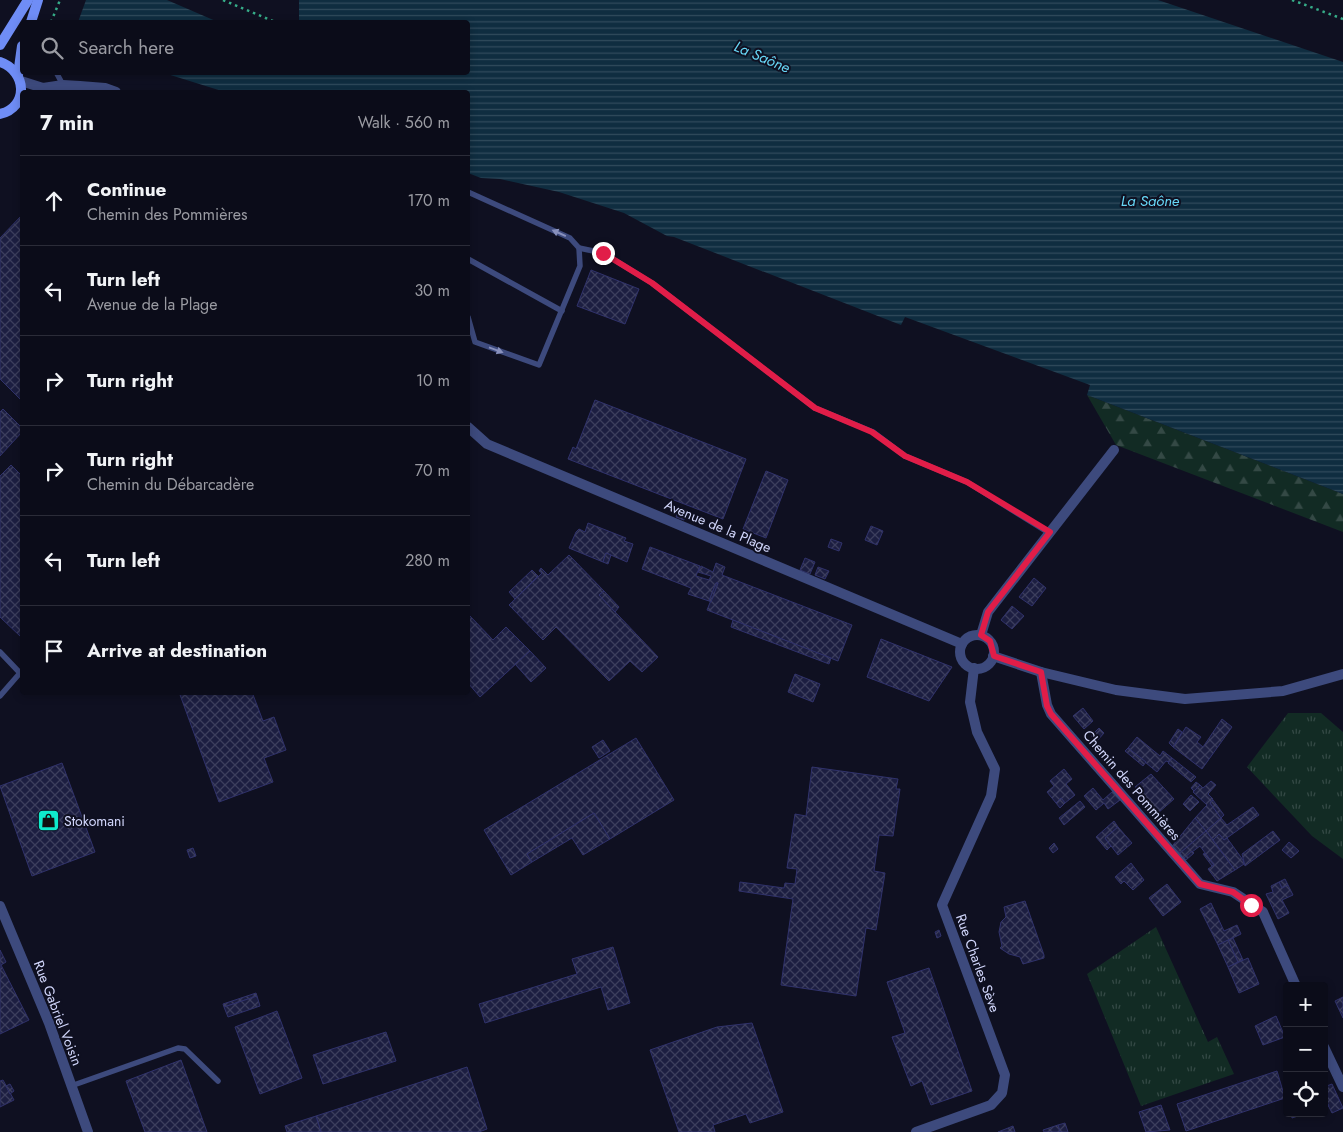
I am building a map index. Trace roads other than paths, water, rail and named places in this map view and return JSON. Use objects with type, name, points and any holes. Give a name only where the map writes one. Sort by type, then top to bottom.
[{"type":"main road","points":[[0,45],[28,0]]},
{"type":"main road","points":[[31,20],[38,0]]},
{"type":"main road","points":[[0,114],[12,109],[20,96],[20,56]]},
{"type":"main road","points":[[0,62],[8,65],[20,78]]},
{"type":"street","points":[[20,78],[42,88],[64,89],[80,86],[110,90]]},
{"type":"street","points":[[12,109],[20,107]]},
{"type":"street","name":"Avenue de la Plage","points":[[470,429],[487,444],[962,644]]},
{"type":"street","points":[[981,635],[988,612],[1114,450]]},
{"type":"street","points":[[981,635],[990,641],[994,656],[986,666],[974,668],[963,662],[961,656],[962,644],[970,636],[981,635]]},
{"type":"street","points":[[994,656],[1041,672],[1116,690],[1185,699],[1283,691],[1343,674]]},
{"type":"street","name":"Rue Charles Sève","points":[[916,1132],[991,1105],[1002,1093],[1005,1075],[942,905],[991,796],[995,769],[977,732],[970,702],[974,668]]},
{"type":"street","name":"Chemin des Pommières","points":[[1041,672],[1047,706],[1051,714],[1200,884],[1233,892],[1263,912],[1294,982]]},
{"type":"street","name":"Rue Gabriel Voisin","points":[[0,906],[49,1023],[88,1132]]},
{"type":"street","points":[[1328,1055],[1343,1087]]},
{"type":"lane","points":[[57,75],[64,89]]},
{"type":"lane","points":[[470,193],[570,238],[579,248],[603,253],[652,283],[815,408],[872,432],[905,456],[967,482],[1050,532]]},
{"type":"lane","points":[[470,325],[474,342],[539,365],[580,266],[579,248]]},
{"type":"lane","points":[[470,260],[562,311]]},
{"type":"lane","points":[[0,652],[20,673],[0,696]]},
{"type":"lane","points":[[71,1086],[178,1048],[185,1049],[218,1081]]},
{"type":"water","points":[[86,0],[167,0],[213,20],[79,20]]},
{"type":"water","name":"La Saône","points":[[299,0],[1158,0],[1343,62],[1343,494],[1087,395],[1090,385],[905,317],[901,325],[674,237],[667,236],[624,213],[559,192],[500,179],[481,178],[470,174],[470,90],[219,90],[170,75],[470,75],[470,20],[299,20]]},
{"type":"place","name":"Stokomani","points":[[48,821]]}]
